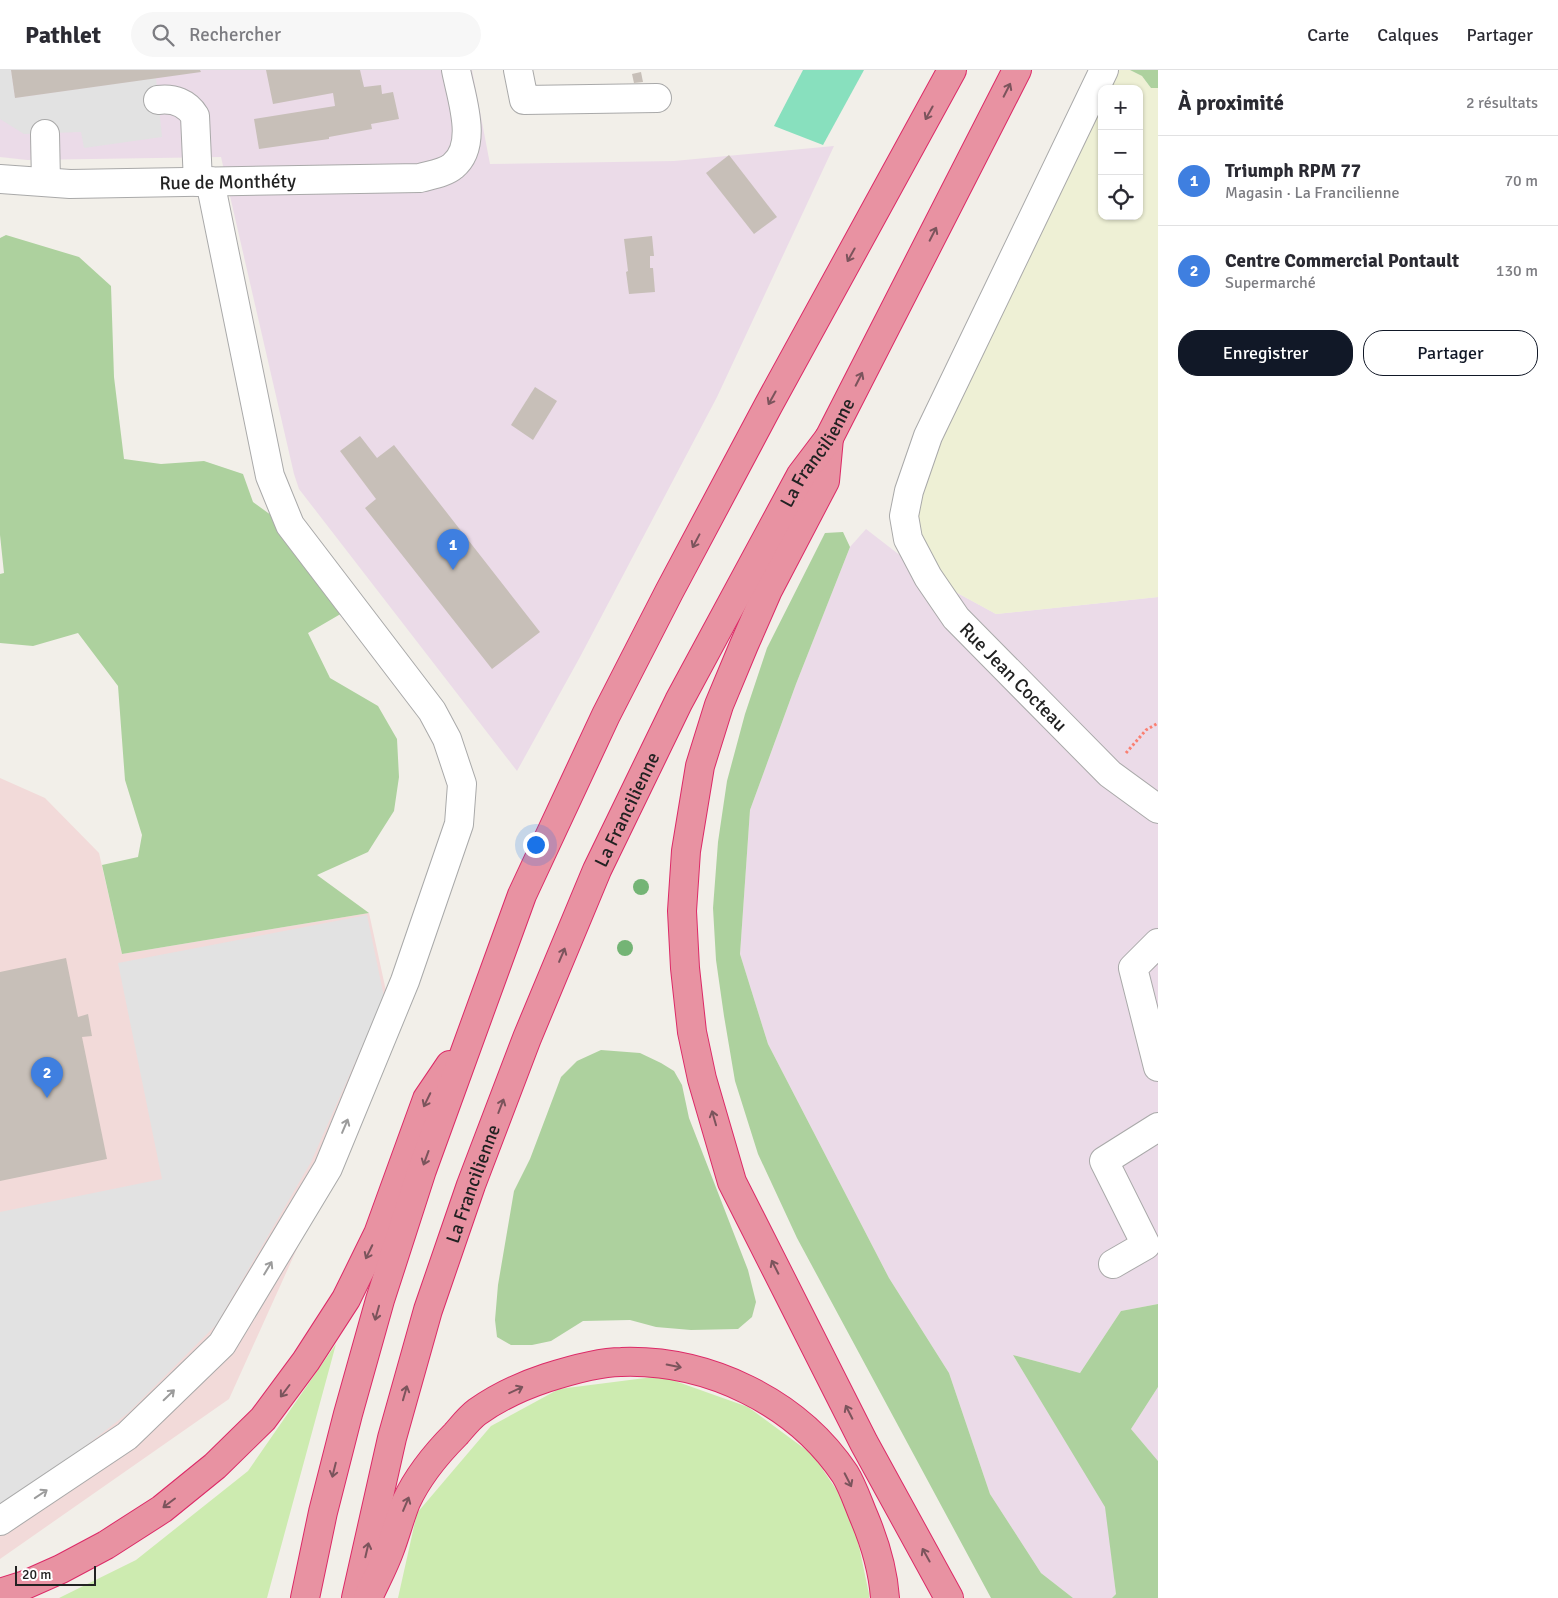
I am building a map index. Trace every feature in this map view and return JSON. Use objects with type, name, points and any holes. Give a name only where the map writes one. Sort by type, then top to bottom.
[{"type":"highway","points":[[305,1598],[348,1414],[380,1300],[422,1170],[522,895],[606,715],[768,406],[952,70]]},
{"type":"highway","name":"La Francilienne","points":[[356,1598],[392,1438],[428,1310],[471,1185],[527,1038],[597,870],[679,701],[801,475],[829,438],[1017,70]]},
{"type":"highway","points":[[829,438],[825,481],[768,590],[719,705],[700,766],[686,851],[682,911],[685,968],[692,1032],[702,1079],[732,1182],[864,1442],[949,1598]]},
{"type":"highway","points":[[0,1593],[25,1585],[60,1569],[106,1545],[162,1509],[215,1466],[263,1419],[306,1361],[346,1299],[378,1234],[427,1099],[473,1030]]},
{"type":"highway","points":[[368,1598],[390,1549],[407,1501],[419,1478],[438,1451],[476,1413],[503,1396],[526,1385],[567,1371],[619,1362],[665,1364],[719,1377],[766,1398],[807,1430],[846,1476],[874,1542],[884,1584],[885,1598]]},
{"type":"street","name":"Rue de Monthéty","points":[[0,179],[70,184],[420,178],[453,167],[463,153],[468,137],[456,70]]},
{"type":"street","points":[[518,70],[524,100],[657,98]]},
{"type":"street","name":"Rue Jean Cocteau","points":[[1104,70],[928,436],[904,516],[908,539],[928,577],[956,618],[1110,774],[1158,809]]},
{"type":"street","points":[[0,1521],[127,1436],[222,1344],[328,1168],[406,981],[460,824],[462,784],[447,738],[432,711],[290,525],[270,476],[204,181],[195,116],[190,108],[180,102],[158,100]]},
{"type":"street","points":[[45,134],[46,182]]},
{"type":"street","points":[[1158,943],[1133,968],[1158,1067]]},
{"type":"street","points":[[1113,1264],[1146,1244],[1104,1161],[1158,1127]]},
{"type":"path","points":[[1110,774],[1146,730],[1158,723]]},
{"type":"shaded area","points":[[0,70],[472,70],[490,164],[674,161],[834,146],[717,397],[580,657],[517,771],[299,489],[221,157],[27,160],[0,157]]},
{"type":"shaded area","points":[[0,70],[11,70],[15,98],[156,78],[162,137],[84,148],[81,132],[24,134],[0,119]]},
{"type":"shaded area","points":[[866,529],[928,577],[996,614],[1158,597],[1158,1304],[1121,1311],[1080,1373],[1013,1355],[1106,1507],[1116,1594],[1112,1598],[1073,1598],[1041,1573],[990,1494],[949,1373],[889,1278],[768,1044],[740,954],[750,810],[796,684],[850,547]]},
{"type":"shaded area","points":[[0,778],[45,798],[99,853],[122,954],[369,913],[395,1032],[229,1399],[0,1559]]},
{"type":"shaded area","points":[[367,915],[384,997],[311,1162],[216,1325],[128,1413],[24,1494],[0,1505],[0,1212],[162,1179],[118,963]]},
{"type":"shaded area","points":[[1158,1387],[1158,1461],[1131,1429]]},
{"type":"green space","points":[[803,70],[864,70],[823,145],[774,126]]},
{"type":"green space","points":[[1104,70],[1130,70],[1142,76],[1151,88],[1158,88],[1158,597],[996,614],[928,577],[909,491]]},
{"type":"green space","points":[[1130,70],[1158,70],[1158,88],[1151,88],[1142,76]]},
{"type":"green space","points":[[6,235],[79,257],[111,286],[114,377],[124,459],[161,464],[204,461],[243,474],[253,502],[286,526],[344,612],[308,633],[330,678],[378,706],[397,739],[399,777],[394,811],[368,852],[317,875],[369,913],[122,954],[102,865],[138,857],[142,835],[125,780],[118,686],[78,633],[33,646],[0,643],[0,574],[4,573],[0,535],[0,238]]},
{"type":"green space","points":[[843,532],[850,547],[796,684],[750,810],[740,954],[768,1044],[889,1278],[949,1373],[990,1494],[1041,1573],[1073,1598],[991,1598],[797,1238],[758,1154],[735,1081],[716,960],[713,908],[718,842],[727,781],[745,714],[767,648],[825,533]]},
{"type":"green space","points":[[601,1050],[640,1053],[674,1071],[682,1085],[689,1118],[748,1270],[756,1302],[752,1317],[738,1329],[691,1330],[656,1327],[630,1320],[583,1321],[551,1341],[532,1345],[511,1345],[497,1337],[495,1320],[498,1285],[514,1191],[530,1159],[561,1077],[577,1061]]},
{"type":"green space","points":[[1158,1304],[1158,1387],[1131,1429],[1158,1461],[1158,1598],[1112,1598],[1116,1594],[1105,1507],[1013,1355],[1080,1373],[1121,1311]]},
{"type":"green space","points":[[336,1344],[267,1598],[59,1598],[136,1560],[248,1471]]},
{"type":"green space","points":[[661,1376],[748,1407],[813,1455],[852,1513],[869,1598],[398,1598],[417,1513],[491,1426],[559,1389]]},
{"type":"building","points":[[11,70],[200,70],[201,72],[15,98]]},
{"type":"building","points":[[266,70],[360,70],[364,87],[381,85],[382,94],[393,92],[399,119],[371,124],[372,129],[329,137],[329,139],[259,149],[254,119],[335,106],[333,93],[273,104]]},
{"type":"building","points":[[641,72],[643,82],[634,83],[632,74]]},
{"type":"building","points":[[729,155],[777,217],[754,234],[706,173]]},
{"type":"building","points":[[652,236],[654,256],[650,256],[650,268],[653,268],[655,292],[629,294],[624,239]]},
{"type":"building","points":[[535,387],[557,401],[533,440],[511,425]]},
{"type":"building","points":[[360,436],[377,458],[394,445],[540,632],[492,669],[365,508],[376,499],[340,451]]},
{"type":"building","points":[[66,958],[78,1017],[88,1014],[92,1036],[82,1037],[107,1159],[0,1181],[0,972]]},
{"type":"place","name":"Triumph RPM 77","points":[[453,570]]},
{"type":"place","name":"Centre Commercial Pontault","points":[[47,1098]]}]
